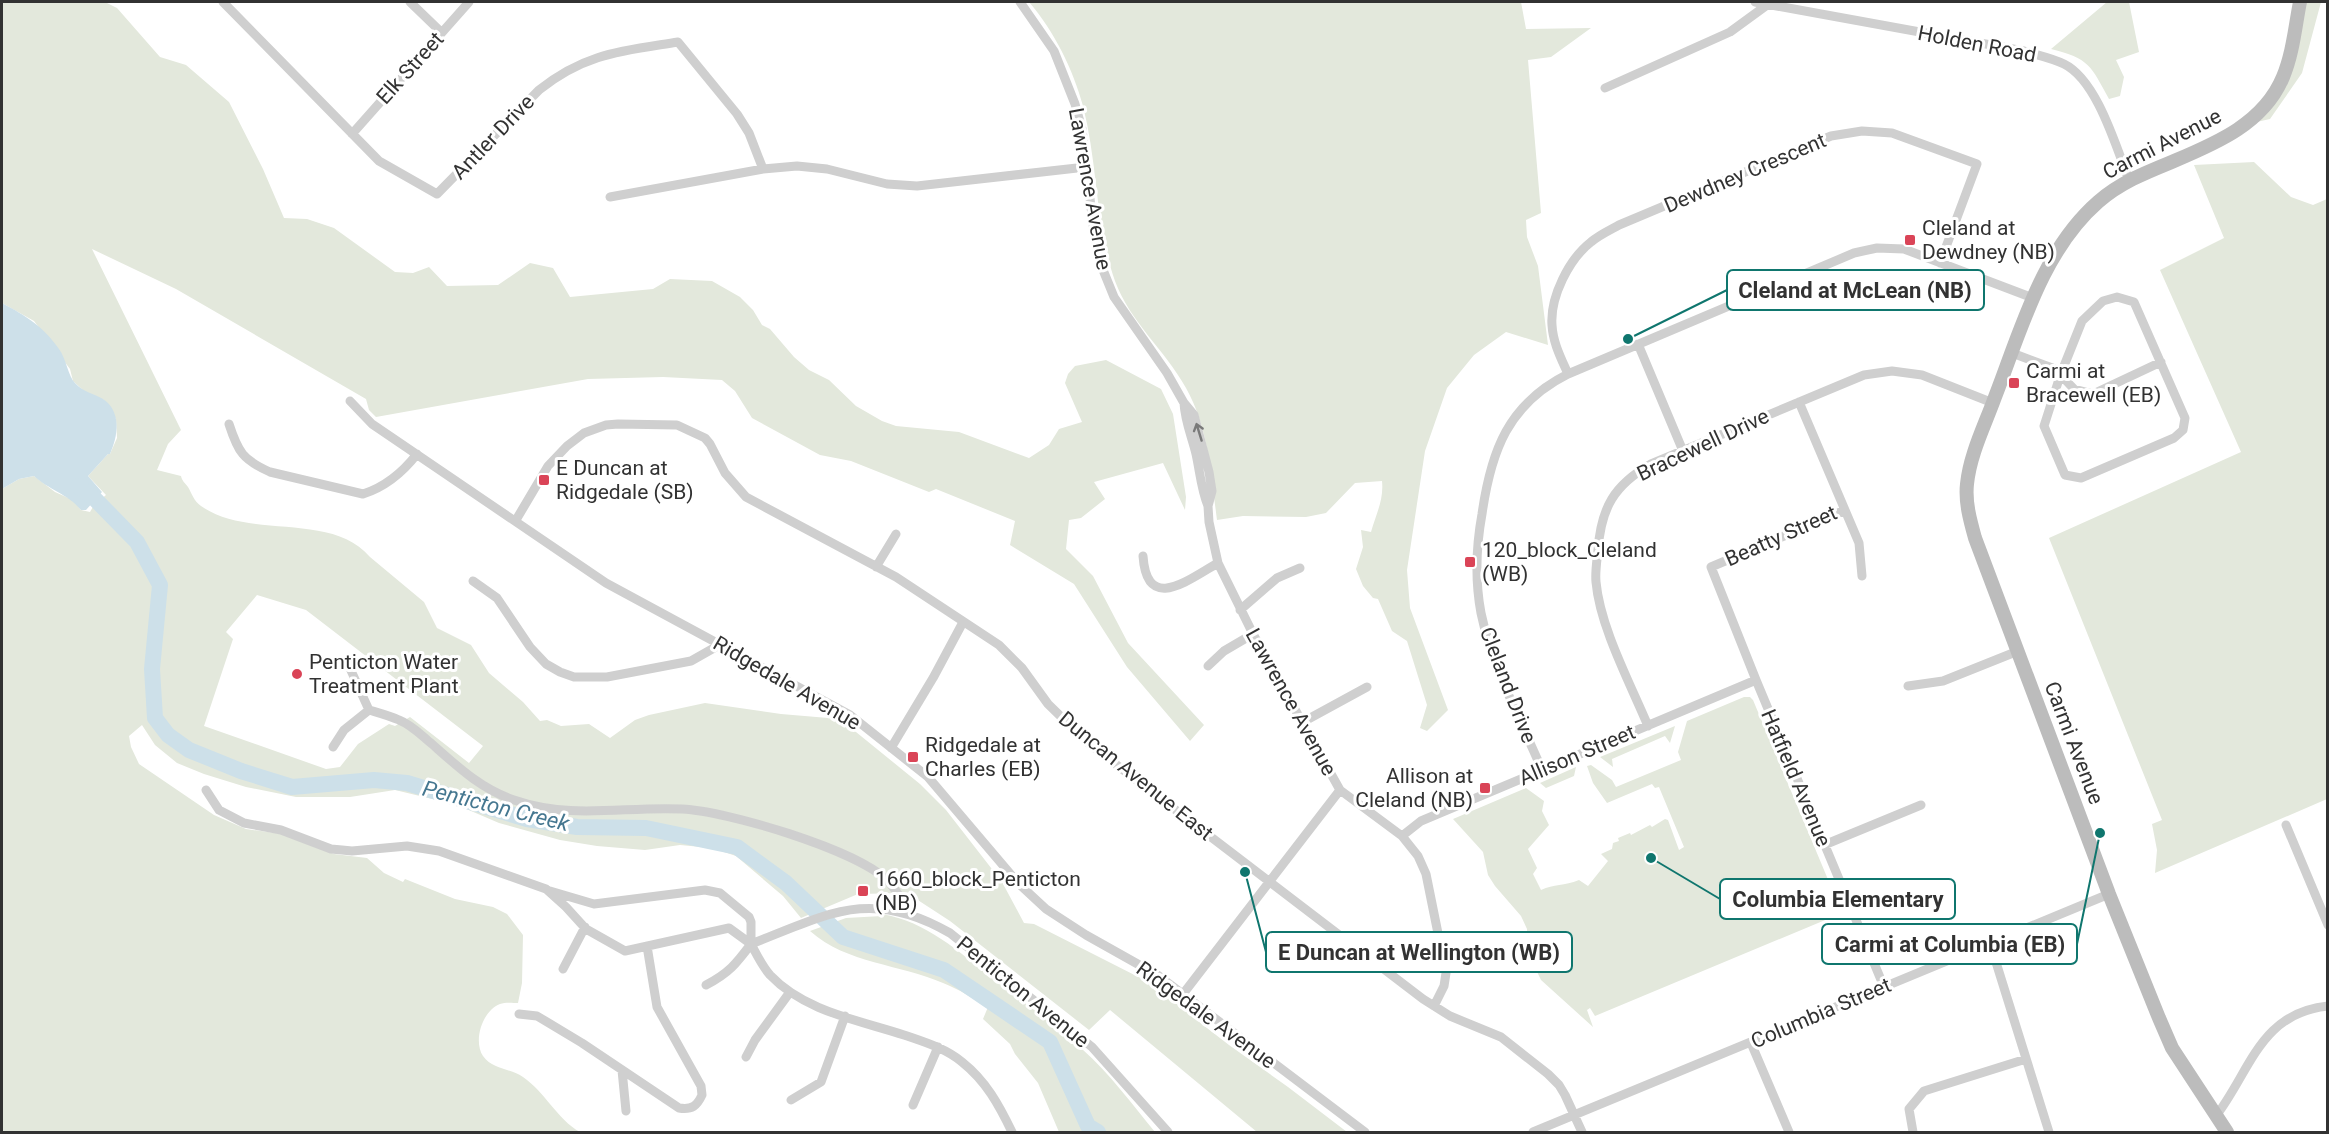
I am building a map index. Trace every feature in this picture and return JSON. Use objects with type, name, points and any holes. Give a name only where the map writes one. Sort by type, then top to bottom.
[{"type":"street","name":"Antler Drive","points":[[223,2],[379,161],[437,194],[539,90],[554,78],[579,63],[606,54],[678,42],[737,114],[749,133],[763,169]]},
{"type":"street","points":[[410,2],[441,32]]},
{"type":"street","name":"Elk Street","points":[[352,134],[469,2]]},
{"type":"street","name":"Lawrence Avenue","points":[[1020,2],[1054,51],[1067,78],[1082,129],[1094,233],[1101,265],[1128,320],[1167,373],[1184,403],[1184,418],[1197,456],[1202,492],[1208,506],[1212,544],[1218,563],[1240,610],[1340,790],[1402,836],[1419,856],[1426,874],[1445,980],[1434,1006]]},
{"type":"street","name":"Holden Road","points":[[1755,2],[2024,51],[2065,64],[2082,77],[2095,97],[2129,180]]},
{"type":"street","name":"Carmi Avenue","points":[[2227,1132],[2172,1048],[2109,894],[1975,538],[1967,501],[1969,470],[2033,298],[2070,232],[2097,203],[2129,180],[2225,137],[2258,114],[2282,79],[2291,51],[2300,2]]},
{"type":"street","points":[[1605,88],[1730,32],[1767,5]]},
{"type":"street","name":"Dewdney Crescent","points":[[1568,374],[1555,344],[1551,324],[1556,298],[1567,271],[1590,243],[1619,225],[1831,136],[1862,131],[1892,133],[1977,164],[1940,263]]},
{"type":"street","points":[[609,197],[763,169],[797,166],[827,169],[887,184],[917,186],[1086,167]]},
{"type":"street","name":"Cleland Drive","points":[[1542,770],[1488,638],[1482,613],[1477,560],[1485,494],[1497,448],[1526,405],[1550,383],[1568,374],[1854,253],[1877,248],[1904,249],[2033,298]]},
{"type":"street","points":[[2117,297],[2134,302],[2161,362],[2185,418],[2183,430],[2174,438],[2081,478],[2065,475],[2044,426],[2060,376],[2082,321],[2103,301],[2117,297]]},
{"type":"street","points":[[1638,344],[1683,451]]},
{"type":"street","points":[[2012,353],[2055,369],[2074,389],[2093,394],[2161,362]]},
{"type":"street","name":"Bracewell Drive","points":[[1648,726],[1605,623],[1596,582],[1599,530],[1605,508],[1617,490],[1633,474],[1864,375],[1892,371],[1922,375],[1993,403]]},
{"type":"street","name":"Ridgedale Avenue","points":[[350,401],[372,424],[516,520],[606,584],[850,715],[928,777],[1019,884],[1046,909],[1086,935],[1159,976],[1365,1132]]},
{"type":"street","name":"Beatty Street","points":[[1711,567],[1845,510],[1799,402]]},
{"type":"street","points":[[229,424],[237,449],[256,466],[281,475],[363,494],[378,489],[408,466],[417,454]]},
{"type":"street","name":"Duncan Avenue East","points":[[516,520],[548,466],[567,446],[584,433],[606,425],[667,424],[677,425],[705,438],[725,473],[746,497],[896,577],[983,634],[1011,656],[1048,704],[1088,743],[1434,1006],[1450,1016],[1501,1037],[1559,1085],[1582,1132]]},
{"type":"street","points":[[1845,510],[1859,543],[1862,576]]},
{"type":"street","points":[[876,567],[896,534]]},
{"type":"street","points":[[1143,556],[1146,577],[1160,589],[1172,588],[1218,563]]},
{"type":"street","name":"Hatfield Avenue","points":[[1711,567],[1884,987]]},
{"type":"street","points":[[1240,610],[1275,581],[1300,568]]},
{"type":"street","points":[[473,581],[497,598],[530,647],[546,664],[560,672],[574,676],[607,677],[691,661],[721,644]]},
{"type":"street","points":[[891,748],[963,622]]},
{"type":"street","points":[[1209,666],[1224,651],[1253,634]]},
{"type":"street","points":[[1908,686],[1943,681],[2018,651]]},
{"type":"street","points":[[348,664],[369,710],[400,720],[416,730],[475,781],[495,793],[518,801],[566,810],[622,811],[683,808],[795,836],[855,858],[886,879],[910,914]]},
{"type":"street","name":"Allison Street","points":[[1402,836],[1422,821],[1756,680]]},
{"type":"street","points":[[1301,723],[1367,687]]},
{"type":"street","points":[[333,747],[344,730],[369,710]]},
{"type":"street","points":[[206,790],[219,810],[244,824],[281,830],[331,849],[352,851],[407,846],[439,852],[594,904],[705,890],[716,891],[749,917],[751,944],[735,967],[706,985]]},
{"type":"street","points":[[1183,994],[1340,790]]},
{"type":"street","points":[[1824,845],[1921,805]]},
{"type":"street","points":[[2286,825],[2328,925]]},
{"type":"street","points":[[546,889],[585,927],[625,951],[729,928],[751,944],[769,973],[804,1001],[938,1047],[961,1061],[985,1083],[1012,1132]]},
{"type":"street","name":"Columbia Street","points":[[1533,1132],[2109,894]]},
{"type":"street","name":"Penticton Avenue","points":[[751,944],[830,914],[859,908],[880,908],[926,920],[950,933],[1092,1047],[1168,1132]]},
{"type":"street","points":[[563,969],[585,927]]},
{"type":"street","points":[[1990,943],[2049,1132]]},
{"type":"street","points":[[519,1014],[537,1016],[679,1108],[694,1107],[702,1095],[695,1074],[657,1007],[647,946]]},
{"type":"street","points":[[746,1057],[755,1040],[790,992]]},
{"type":"street","points":[[2216,1116],[2229,1099],[2254,1052],[2268,1033],[2296,1014],[2328,1006]]},
{"type":"street","points":[[791,1100],[821,1082],[845,1016]]},
{"type":"street","points":[[1751,1042],[1789,1132]]},
{"type":"street","points":[[913,1106],[938,1047]]},
{"type":"street","points":[[1913,1132],[1909,1109],[1924,1091],[2026,1059]]},
{"type":"street","points":[[622,1070],[626,1111]]},
{"type":"shaded area","points":[[2,2],[105,2],[117,8],[160,57],[186,65],[229,102],[263,169],[284,218],[307,219],[334,228],[395,272],[413,273],[429,267],[447,286],[498,285],[530,263],[553,268],[570,297],[653,289],[670,279],[712,281],[740,297],[753,310],[762,325],[770,329],[794,357],[809,370],[829,380],[856,406],[882,421],[896,426],[959,432],[1029,458],[1049,445],[1059,429],[1082,422],[1065,383],[1068,374],[1075,366],[1106,360],[1161,389],[1173,414],[1186,497],[1185,510],[1163,463],[1094,482],[1105,499],[1081,518],[1069,520],[1066,549],[1093,576],[1128,643],[1204,725],[1190,741],[1127,667],[1074,584],[1010,545],[1015,521],[936,489],[929,492],[851,461],[820,455],[752,418],[735,391],[722,380],[663,377],[588,379],[376,417],[369,410],[366,399],[176,289],[92,249],[181,430],[168,444],[157,470],[181,476],[201,506],[220,516],[242,522],[334,534],[354,543],[424,602],[437,628],[471,645],[489,673],[523,702],[540,721],[547,720],[561,726],[589,724],[610,738],[635,720],[705,703],[781,714],[840,719],[920,784],[946,810],[1002,882],[1024,923],[1034,924],[1168,992],[1189,1009],[1194,1018],[1347,1132],[1257,1132],[1110,1010],[1089,1030],[950,921],[907,893],[858,894],[801,918],[783,896],[736,856],[712,848],[680,845],[645,850],[560,840],[499,823],[457,805],[395,790],[350,797],[296,797],[246,787],[177,763],[155,745],[142,725],[129,736],[131,747],[139,764],[214,815],[246,829],[282,834],[334,854],[367,858],[384,873],[403,882],[405,879],[455,899],[493,907],[507,914],[523,935],[522,983],[518,1003],[500,1004],[488,1013],[479,1035],[480,1050],[487,1061],[518,1074],[531,1083],[564,1120],[580,1132],[2,1132],[2,489],[19,479],[34,476],[55,492],[73,500],[81,510],[90,512],[94,505],[106,495],[88,476],[110,454],[117,438],[116,419],[104,400],[85,392],[73,381],[70,369],[34,321],[2,303]],"holes":[[[257,595],[306,610],[483,746],[469,763],[410,717],[395,726],[389,724],[358,744],[340,767],[326,769],[204,726],[233,639],[226,632]]]},
{"type":"shaded area","points":[[1029,2],[1521,2],[1526,29],[1591,28],[1551,57],[1528,60],[1541,213],[1526,220],[1527,237],[1538,266],[1548,345],[1506,332],[1474,355],[1447,388],[1425,451],[1407,570],[1410,608],[1448,710],[1427,731],[1420,728],[1427,705],[1407,641],[1392,631],[1378,599],[1373,598],[1363,586],[1356,569],[1363,547],[1361,530],[1371,532],[1381,501],[1382,481],[1355,483],[1326,513],[1306,517],[1243,516],[1217,520],[1211,469],[1200,420],[1178,374],[1129,310],[1121,296],[1108,260],[1092,150],[1079,92],[1054,38]]},
{"type":"shaded area","points":[[2107,2],[2129,2],[2139,52],[2116,60],[2124,77],[2120,96],[2109,99],[2088,65],[2074,56],[2051,49]]},
{"type":"shaded area","points":[[2305,2],[2321,2],[2302,73],[2270,119],[2252,123],[2271,102]]},
{"type":"shaded area","points":[[2254,162],[2291,197],[2313,205],[2327,199],[2327,799],[2155,873],[2157,850],[2152,824],[2162,820],[2049,538],[2241,452],[2160,270],[2224,238],[2194,165]]},
{"type":"shaded area","points":[[2,303],[26,317],[47,334],[61,353],[75,383],[103,399],[109,404],[116,417],[116,432],[110,454],[88,476],[102,492],[86,510],[81,510],[34,476],[19,479],[2,489]]},
{"type":"shaded area","points":[[1744,697],[1750,697],[1753,700],[1842,913],[1595,1016],[1590,1008],[1587,1010],[1593,1027],[1541,980],[1527,951],[1527,929],[1521,916],[1488,875],[1483,852],[1453,819],[1526,788],[1544,801],[1542,811],[1549,825],[1528,849],[1537,868],[1533,874],[1541,890],[1579,880],[1588,886],[1608,861],[1601,854],[1612,849],[1613,843],[1619,841],[1618,838],[1630,833],[1631,835],[1650,825],[1652,827],[1665,819],[1668,820],[1679,850],[1684,847],[1659,787],[1655,788],[1652,784],[1607,803],[1593,783],[1587,766],[1591,765],[1612,780],[1616,787],[1681,760],[1678,752],[1687,721]]},
{"type":"shaded area","points":[[1675,726],[1670,743],[1665,736],[1612,759],[1613,767],[1600,757]]},
{"type":"shaded area","points":[[1576,767],[1574,776],[1546,788],[1540,783]]},
{"type":"shaded area","points":[[882,914],[913,924],[941,939],[1049,1022],[1102,1069],[1155,1132],[1059,1132],[1038,1083],[1010,1044],[983,1019],[988,1007],[943,983],[840,950],[810,931],[846,918],[882,916]]},
{"type":"waterway","name":"Penticton Creek","points":[[78,486],[95,499],[137,542],[160,585],[152,669],[155,718],[168,735],[189,750],[241,771],[292,787],[374,780],[407,783],[527,819],[577,827],[646,828],[737,847],[786,883],[843,937],[944,970],[1050,1042],[1088,1126],[1098,1132]]},
{"type":"place","name":"Cleland at Dewdney (NB)","points":[[1910,240]]},
{"type":"place","name":"Cleland at McLean (NB)","points":[[1628,339]]},
{"type":"place","name":"Carmi at Bracewell (EB)","points":[[2014,383]]},
{"type":"place","name":"E Duncan at Ridgedale (SB)","points":[[544,480]]},
{"type":"place","name":"120_block_Cleland (WB)","points":[[1470,562]]},
{"type":"place","name":"Penticton Water Treatment Plant","points":[[297,674]]},
{"type":"place","name":"Ridgedale at Charles (EB)","points":[[913,757]]},
{"type":"place","name":"Allison at Cleland (NB)","points":[[1485,788]]},
{"type":"place","name":"Carmi at Columbia (EB)","points":[[2100,833]]},
{"type":"place","name":"Columbia Elementary","points":[[1651,858]]},
{"type":"place","name":"E Duncan at Wellington (WB)","points":[[1245,872]]},
{"type":"place","name":"1660_block_Penticton (NB)","points":[[863,891]]}]
